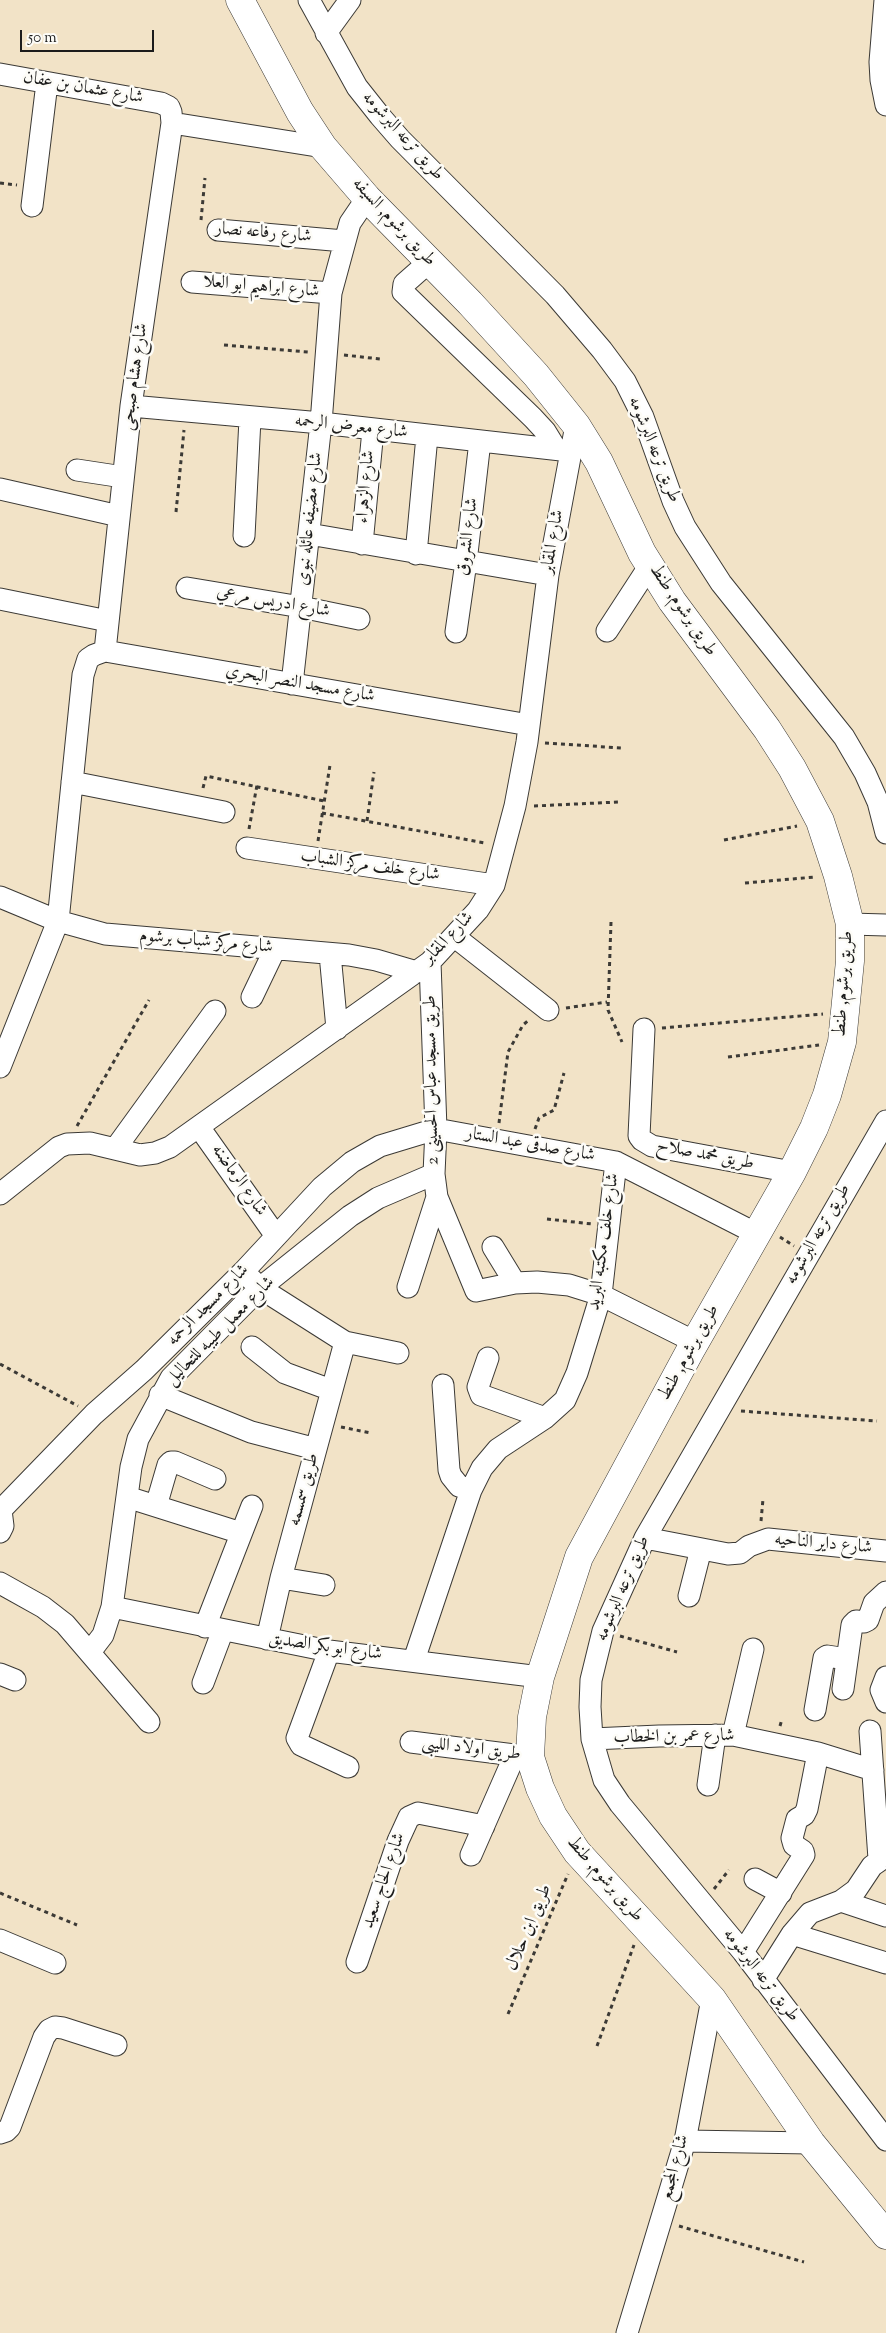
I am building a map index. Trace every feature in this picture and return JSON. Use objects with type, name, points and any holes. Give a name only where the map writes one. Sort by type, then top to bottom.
[{"type":"main road","name":"طريق برشوم, السيفه","points":[[240,0],[300,112],[323,147],[368,198],[516,353],[576,425]]},
{"type":"main road","name":"طريق برشوم, طنط","points":[[576,425],[599,462],[629,528],[672,601],[767,729],[792,768],[820,821],[838,876],[850,924],[850,961],[842,1042],[827,1095],[814,1128],[792,1172],[695,1342],[578,1557],[540,1677],[522,1757],[540,1788],[553,1816],[577,1852],[712,1999],[810,2143],[886,2235]]},
{"type":"street","name":"طريق ترعه البرشومه","points":[[309,0],[357,87],[380,116],[400,139],[555,295],[602,350],[625,381],[643,417],[673,501],[685,527],[721,584],[844,737],[865,773],[878,802],[886,832]]},
{"type":"street","points":[[326,33],[350,0]]},
{"type":"street","points":[[885,0],[880,62],[886,105]]},
{"type":"street","name":"شارع عثمان بن عفان","points":[[0,74],[47,83],[169,114],[323,147]]},
{"type":"street","points":[[32,206],[47,83]]},
{"type":"street","name":"شارع هشام صبحى","points":[[105,652],[123,477],[169,114]]},
{"type":"street","name":"شارع مضيفه عائله نبوى","points":[[292,684],[321,423],[331,293],[350,223],[368,198]]},
{"type":"street","name":"شارع رفاعه نصار","points":[[218,230],[344,241]]},
{"type":"street","points":[[430,262],[403,286],[403,292],[523,407],[563,450]]},
{"type":"street","name":"شارع ابراهيم ابو العلا","points":[[192,282],[331,293]]},
{"type":"street","name":"شارع معرض الرحمه","points":[[132,406],[321,423],[563,450]]},
{"type":"street","points":[[244,536],[250,418]]},
{"type":"street","name":"شارع المقابر","points":[[67,1144],[90,1143],[140,1155],[155,1153],[170,1146],[424,967],[455,937],[478,910],[494,885],[515,806],[528,734],[563,450],[576,425]]},
{"type":"street","name":"شارع الزهراء","points":[[362,544],[373,430]]},
{"type":"street","points":[[416,554],[427,436]]},
{"type":"street","name":"شارع الشروق","points":[[456,632],[480,441]]},
{"type":"street","points":[[77,470],[123,477]]},
{"type":"street","points":[[0,488],[119,516]]},
{"type":"street","points":[[309,534],[416,554],[548,574]]},
{"type":"street","points":[[607,631],[650,565]]},
{"type":"street","name":"شارع ادريس مرعي","points":[[187,588],[301,607],[359,619]]},
{"type":"street","points":[[0,599],[108,621]]},
{"type":"street","points":[[0,1067],[58,921],[83,675],[88,659],[105,652]]},
{"type":"street","name":"شارع مسجد النصر البحري","points":[[105,652],[292,684],[528,734]]},
{"type":"street","points":[[72,782],[224,812]]},
{"type":"street","name":"شارع خلف مركز الشباب","points":[[247,848],[494,885]]},
{"type":"street","name":"شارع مركز شباب برشوم","points":[[0,897],[58,921],[105,934],[330,954],[424,967]]},
{"type":"street","points":[[850,924],[886,925]]},
{"type":"street","points":[[455,937],[548,1010]]},
{"type":"street","points":[[252,998],[275,949]]},
{"type":"street","points":[[330,954],[337,1028]]},
{"type":"street","name":"طريق مسجد عباس الحسينى 2","points":[[424,967],[436,1130],[434,1174],[437,1197],[477,1292],[515,1282]]},
{"type":"street","points":[[115,1149],[215,1011]]},
{"type":"street","name":"طريق محمد صلاح","points":[[644,1029],[639,1136],[642,1140],[652,1146],[792,1172]]},
{"type":"street","name":"طريق ترعه البرشومه","points":[[886,1121],[645,1538],[603,1631],[591,1680],[590,1707],[592,1740],[604,1780],[620,1804],[742,1952],[886,2140]]},
{"type":"street","name":"شارع الرماضنه","points":[[199,1127],[276,1236]]},
{"type":"street","name":"شارع صدقى عبد الستار","points":[[436,1130],[616,1162],[760,1230]]},
{"type":"street","name":"شارع مسجد الرحمه","points":[[0,1511],[94,1414],[151,1363],[243,1272],[322,1187],[352,1162],[380,1146],[436,1130]]},
{"type":"street","points":[[0,1194],[59,1147],[67,1144]]},
{"type":"street","name":"شارع خلف مكتبه البريد","points":[[414,1660],[471,1490],[482,1468],[498,1449],[545,1418],[565,1400],[578,1373],[601,1295],[616,1162]]},
{"type":"street","name":"شارع معمل طيبه للتحاليل","points":[[90,1652],[102,1635],[112,1607],[127,1497],[138,1439],[160,1395],[171,1378],[260,1288],[350,1216],[371,1202],[434,1174]]},
{"type":"street","name":"طريق مسجد عباس الحسينى 2","points":[[408,1287],[437,1197]]},
{"type":"street","points":[[493,1247],[515,1282],[553,1282],[585,1289],[601,1295],[695,1342]]},
{"type":"street","points":[[243,1272],[260,1288],[345,1342],[398,1353]]},
{"type":"street","name":"طريق سمسمه","points":[[267,1639],[281,1578],[345,1342]]},
{"type":"street","points":[[252,1347],[285,1373],[331,1390]]},
{"type":"street","points":[[488,1358],[478,1387],[482,1395],[545,1418]]},
{"type":"street","points":[[443,1385],[449,1470],[459,1486],[471,1490]]},
{"type":"street","points":[[160,1395],[251,1432],[316,1448]]},
{"type":"street","points":[[156,1506],[168,1465],[171,1462],[215,1479]]},
{"type":"street","points":[[127,1497],[241,1533]]},
{"type":"street","points":[[203,1683],[214,1629],[241,1533],[252,1506]]},
{"type":"street","points":[[0,1511],[3,1526],[0,1532]]},
{"type":"street","name":"شارع داير الناحيه","points":[[645,1538],[734,1554],[740,1553],[758,1541],[768,1540],[886,1551]]},
{"type":"street","points":[[689,1596],[701,1549]]},
{"type":"street","points":[[281,1578],[324,1585]]},
{"type":"street","points":[[0,1583],[50,1612],[65,1624],[149,1722]]},
{"type":"street","points":[[843,1689],[853,1623],[868,1620],[874,1603],[886,1592]]},
{"type":"street","name":"شارع ابو بكر الصديق","points":[[112,1607],[329,1651],[540,1677]]},
{"type":"street","points":[[708,1785],[753,1649]]},
{"type":"street","points":[[329,1651],[297,1738],[301,1745],[348,1766]]},
{"type":"street","points":[[815,1710],[824,1658],[827,1656],[847,1659]]},
{"type":"street","points":[[886,1677],[881,1690],[886,1702]]},
{"type":"street","points":[[763,1980],[792,1934],[810,1913],[840,1901],[856,1890],[872,1866],[882,1858],[880,1792],[873,1770],[870,1731]]},
{"type":"street","name":"شارع عمر بن الخطاب","points":[[592,1740],[724,1735],[818,1753],[873,1770]]},
{"type":"street","name":"طريق اولاد الليبى","points":[[412,1742],[522,1757]]},
{"type":"street","points":[[742,1952],[804,1855],[803,1851],[794,1845],[792,1838],[797,1819],[804,1815],[807,1809],[818,1753]]},
{"type":"street","points":[[471,1855],[484,1826],[522,1757]]},
{"type":"street","name":"شارع الحاج سعيد","points":[[357,1962],[408,1817],[418,1813],[484,1826]]},
{"type":"street","points":[[755,1879],[780,1893]]},
{"type":"street","points":[[840,1901],[886,1916]]},
{"type":"street","points":[[792,1934],[886,1963]]},
{"type":"street","points":[[0,1940],[55,1963]]},
{"type":"street","name":"شارع المجمع","points":[[627,2333],[685,2140],[712,1999]]},
{"type":"street","points":[[0,2133],[10,2127],[44,2037],[49,2030],[55,2027],[64,2028],[116,2045]]},
{"type":"street","points":[[685,2140],[810,2143]]},
{"type":"path","name":"شارع رفاعه نصار","points":[[205,178],[201,226],[218,230]]},
{"type":"path","points":[[224,345],[380,358]]},
{"type":"path","points":[[176,512],[186,412]]},
{"type":"path","points":[[528,734],[622,748]]},
{"type":"path","points":[[315,859],[330,765]]},
{"type":"path","points":[[367,821],[374,772]]},
{"type":"path","points":[[199,806],[206,776],[324,801]]},
{"type":"path","points":[[247,848],[257,786]]},
{"type":"path","points":[[515,806],[619,802]]},
{"type":"path","points":[[322,813],[505,847]]},
{"type":"path","points":[[724,840],[820,821]]},
{"type":"path","points":[[745,882],[838,876]]},
{"type":"path","points":[[611,922],[608,1002],[610,1016],[622,1038],[622,1051]]},
{"type":"path","points":[[67,1144],[149,1000]]},
{"type":"path","points":[[497,1140],[508,1052],[523,1025],[535,1016],[548,1010],[608,1002]]},
{"type":"path","points":[[617,1031],[846,1012]]},
{"type":"path","points":[[728,1057],[842,1042]]},
{"type":"path","points":[[531,1146],[537,1121],[554,1110],[564,1073]]},
{"type":"path","points":[[547,1219],[609,1225]]},
{"type":"path","points":[[760,1230],[807,1255]]},
{"type":"path","points":[[0,1364],[94,1414]]},
{"type":"path","points":[[718,1409],[877,1421]]},
{"type":"path","points":[[323,1424],[371,1433]]},
{"type":"path","points":[[603,1631],[678,1652]]},
{"type":"path","name":"طريق ابن حلال","points":[[508,2014],[577,1852]]},
{"type":"path","points":[[0,1893],[77,1925]]},
{"type":"path","points":[[597,2046],[642,1924]]},
{"type":"path","points":[[661,2222],[804,2262]]}]
